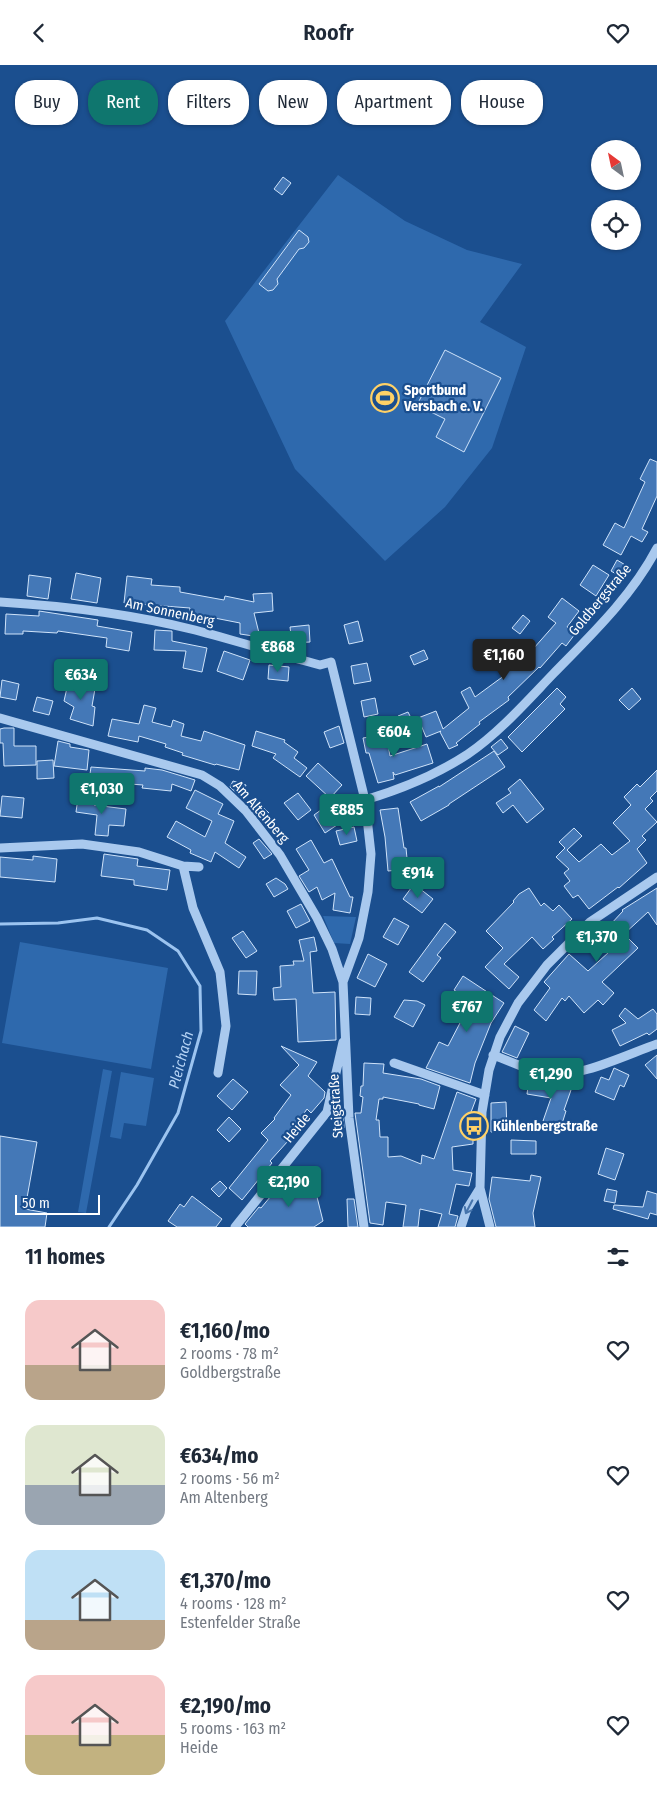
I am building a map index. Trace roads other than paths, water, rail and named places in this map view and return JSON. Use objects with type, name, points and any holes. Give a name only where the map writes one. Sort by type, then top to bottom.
[{"type":"street","name":"Goldbergstraße","points":[[365,800],[425,779],[465,756],[489,737],[534,694],[601,623],[638,579],[657,548]]},
{"type":"street","name":"Am Sonnenberg","points":[[0,602],[122,615],[195,630],[320,665],[331,662],[365,800]]},
{"type":"street","name":"Am Altenberg","points":[[0,717],[202,775],[220,786],[246,811],[284,862],[317,917],[343,982]]},
{"type":"street","points":[[343,982],[359,938],[368,892],[371,854],[365,800]]},
{"type":"street","points":[[0,848],[82,844],[139,852],[183,866],[199,867]]},
{"type":"street","points":[[183,866],[193,908],[220,972],[226,1025],[218,1073]]},
{"type":"street","points":[[490,1227],[480,1188],[482,1112],[493,1055],[500,1037],[518,1003],[547,965],[590,922],[657,877]]},
{"type":"street","name":"Steigstraße","points":[[343,982],[349,1118],[364,1227]]},
{"type":"street","name":"Heide","points":[[234,1227],[327,1112],[346,1029]]},
{"type":"street","points":[[493,1055],[545,1074],[563,1075],[587,1069],[657,1044]]},
{"type":"street","points":[[394,1063],[485,1095]]},
{"type":"street","points":[[461,1227],[467,1209],[480,1188]]},
{"type":"waterway","name":"Pleichach","points":[[0,924],[58,923],[97,918],[147,930],[178,951],[200,986],[201,1031],[178,1113],[137,1185],[109,1227]]},
{"type":"place","name":"Sportbund Versbach e. V.","points":[[385,398]]},
{"type":"place","name":"Kühlenbergstraße","points":[[474,1126]]}]
